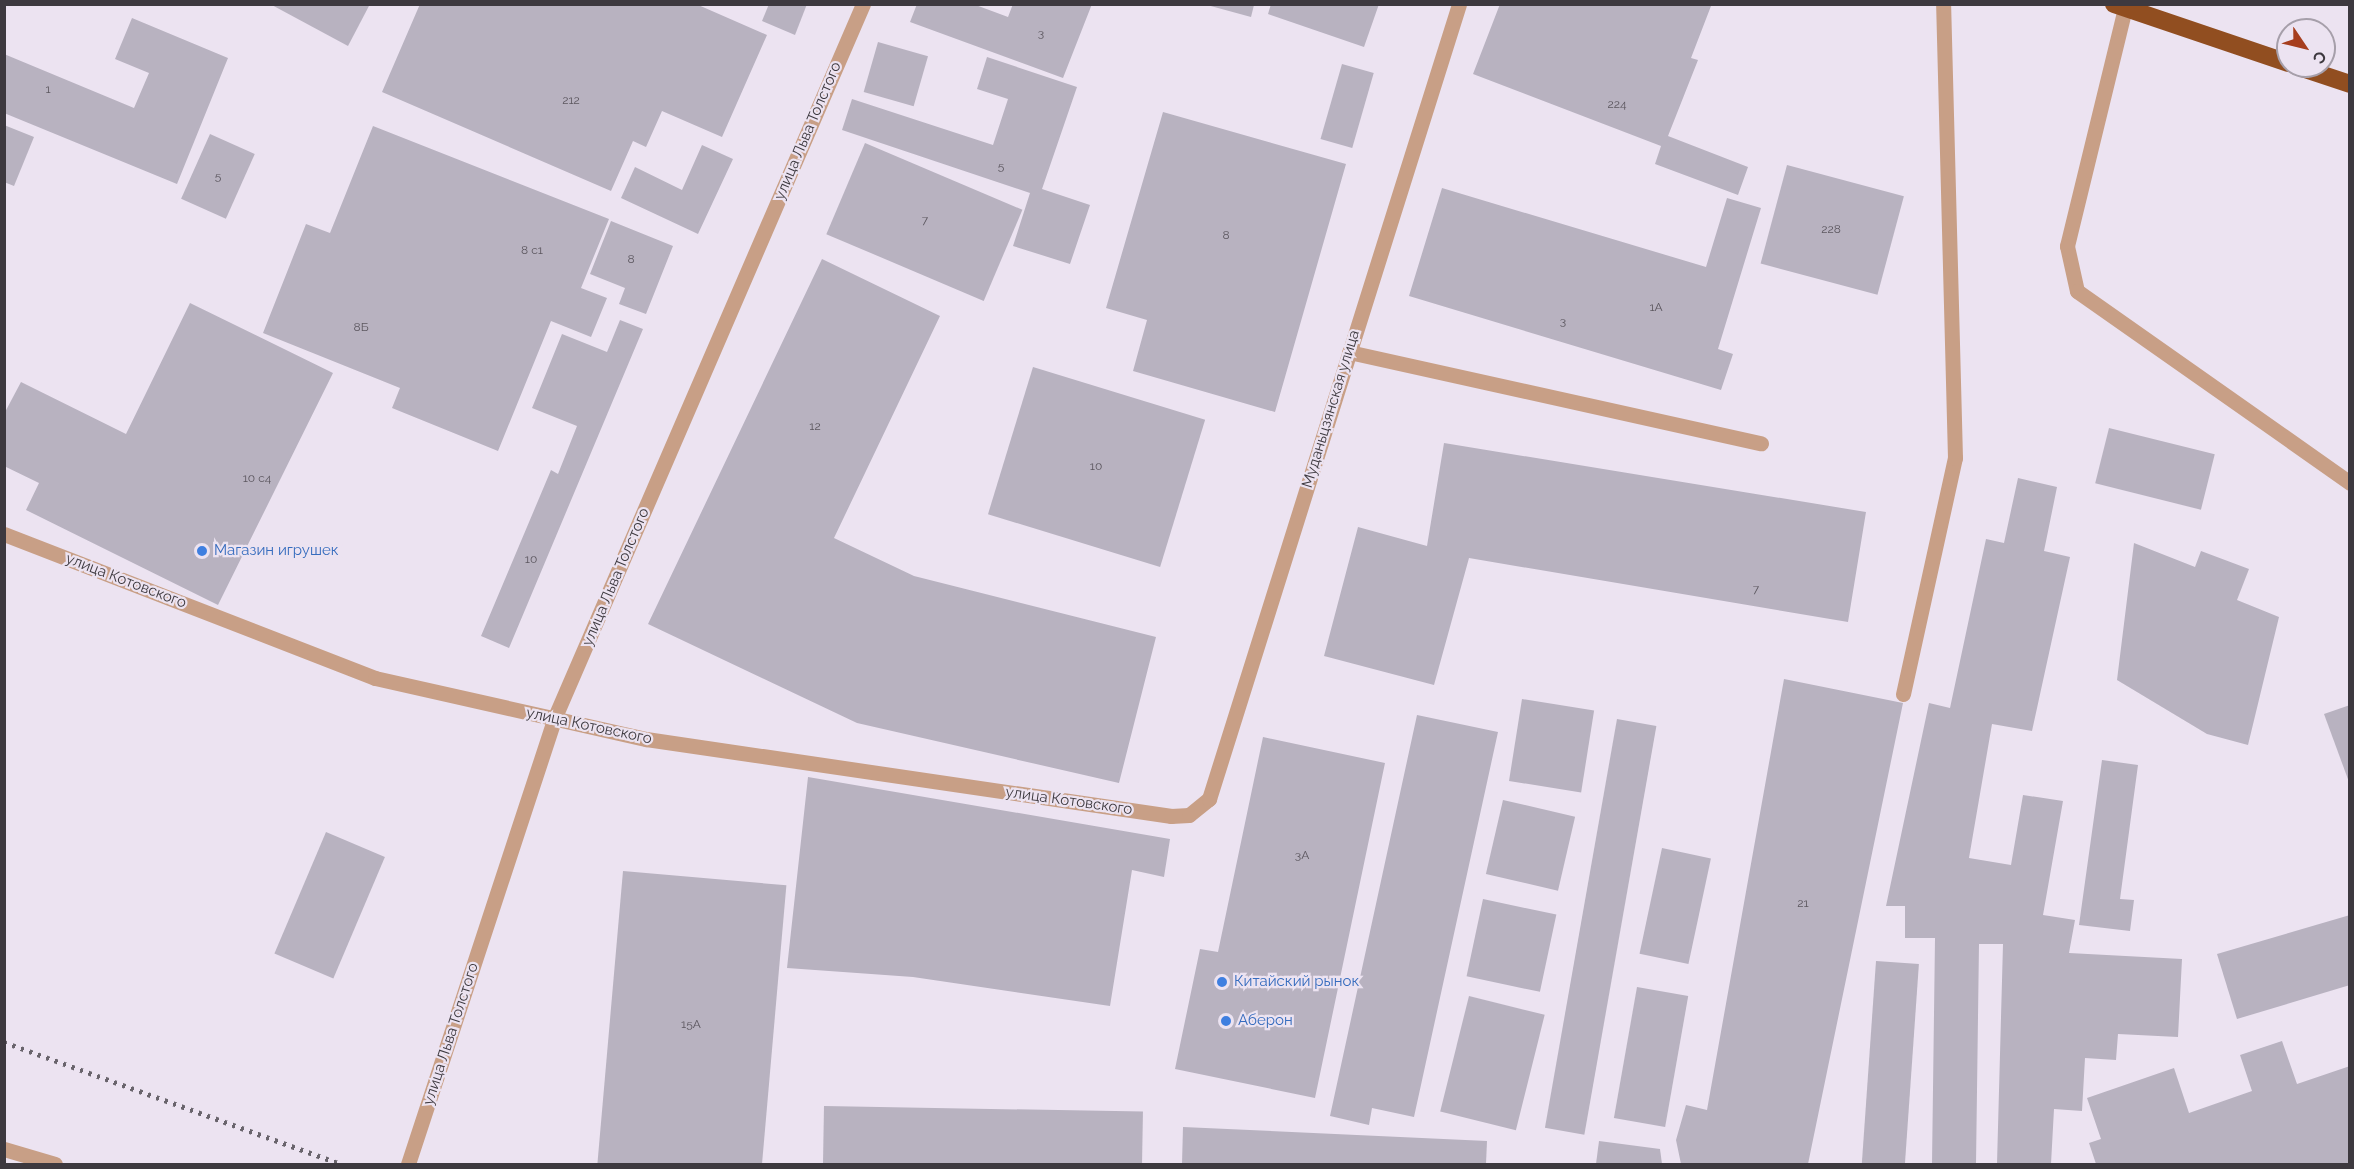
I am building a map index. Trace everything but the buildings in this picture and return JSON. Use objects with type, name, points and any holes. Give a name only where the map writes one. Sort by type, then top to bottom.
[{"type":"highway","points":[[2120,6],[2276,59]]},
{"type":"highway","points":[[2331,78],[2349,84]]},
{"type":"street","name":"улица Льва Толстого","points":[[408,1164],[554,719],[863,4]]},
{"type":"street","name":"Муданьцзянская улица","points":[[1197,810],[1209,799],[1459,4]]},
{"type":"street","points":[[1903,694],[1954,458],[1943,4]]},
{"type":"street","points":[[2120,6],[2067,246],[2077,291],[2349,483]]},
{"type":"street","points":[[1349,352],[1761,443]]},
{"type":"street","name":"улица Котовского","points":[[4,534],[375,678],[646,739],[1171,816],[1189,815],[1197,810]]},
{"type":"street","points":[[4,1149],[55,1164]]},
{"type":"railway","points":[[4,1042],[341,1164]]},
{"type":"place","name":"Магазин игрушек","points":[[202,551]]},
{"type":"place","name":"Китайский рынок","points":[[1222,982]]},
{"type":"place","name":"Аберон","points":[[1226,1021]]}]
